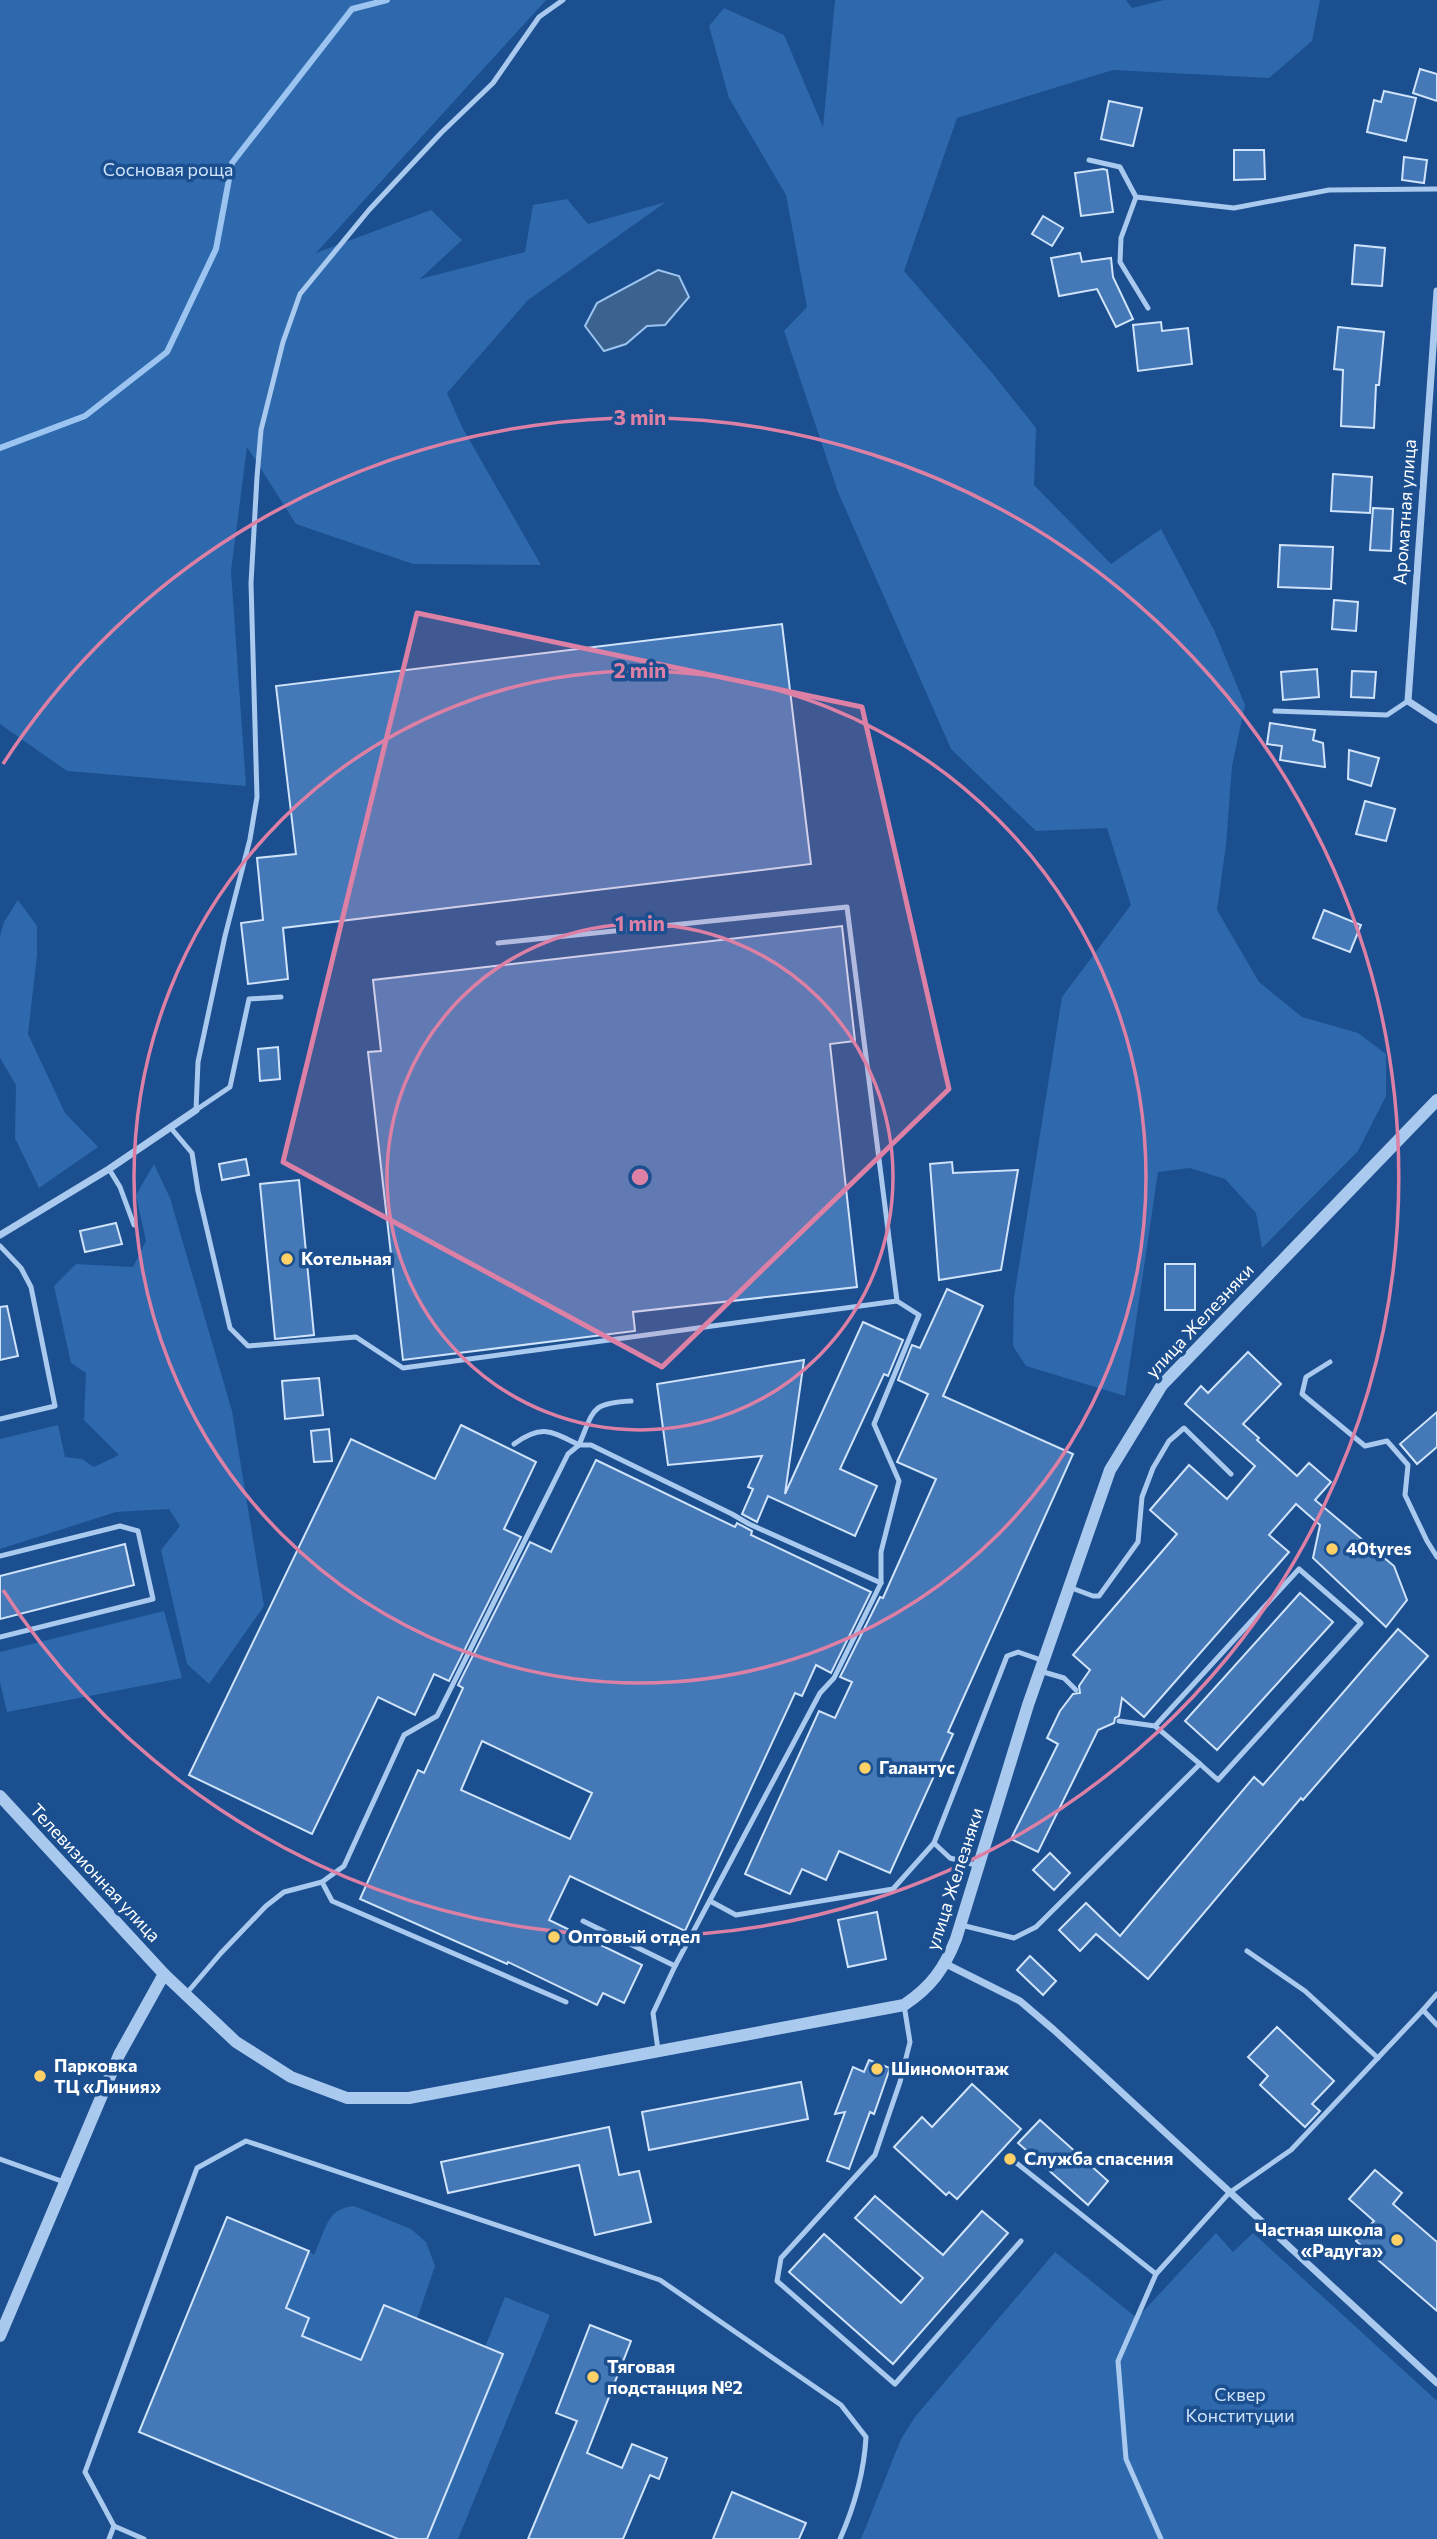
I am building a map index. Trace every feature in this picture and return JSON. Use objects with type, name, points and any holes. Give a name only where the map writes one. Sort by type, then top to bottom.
[{"type":"street","name":"Ароматная улица","points":[[1408,701],[1437,291]]},
{"type":"street","points":[[1408,701],[1437,720]]},
{"type":"street","name":"улица Железняки","points":[[164,1974],[236,2042],[291,2077],[347,2098],[409,2098],[904,2005],[922,1993],[946,1964],[961,1924],[1042,1666],[1110,1470],[1161,1385],[1437,1100]]},
{"type":"street","points":[[0,1235],[109,1169],[196,1110]]},
{"type":"street","name":"Телевизионная улица","points":[[0,1796],[164,1974]]},
{"type":"street","points":[[946,1964],[1020,2001],[1437,2383]]},
{"type":"street","points":[[0,2336],[119,2055],[164,1974]]},
{"type":"lane","points":[[196,1110],[198,1062],[225,936],[250,839],[257,797],[251,583],[261,430],[282,342],[300,294],[369,210],[441,133],[493,83],[539,17],[563,0]]},
{"type":"lane","points":[[1089,160],[1120,167],[1136,197],[1121,238],[1120,262],[1148,308]]},
{"type":"lane","points":[[1136,197],[1234,208],[1329,190],[1437,189]]},
{"type":"lane","points":[[1275,711],[1387,715],[1408,701]]},
{"type":"lane","points":[[498,943],[847,907],[897,1301]]},
{"type":"lane","points":[[196,1110],[230,1087],[249,999],[281,997]]},
{"type":"lane","points":[[170,1127],[192,1153],[198,1191],[230,1328],[248,1346],[356,1337],[403,1368],[897,1301],[919,1315],[874,1424],[899,1481],[881,1552],[881,1583],[834,1678],[820,1693],[675,1966],[653,2013],[658,2050]]},
{"type":"lane","points":[[109,1169],[120,1187],[134,1225]]},
{"type":"lane","points":[[0,1245],[21,1268],[31,1287],[55,1406],[0,1419]]},
{"type":"lane","points":[[1330,1362],[1306,1377],[1303,1394],[1365,1446],[1388,1441],[1408,1465],[1405,1495],[1437,1557]]},
{"type":"lane","points":[[186,1994],[221,1953],[284,1892],[322,1882],[344,1866],[404,1735],[437,1716],[568,1454],[579,1445],[593,1412],[606,1402],[631,1401]]},
{"type":"lane","points":[[1069,1587],[1099,1596],[1138,1542],[1142,1497],[1153,1468],[1169,1441],[1184,1428],[1231,1474]]},
{"type":"lane","points":[[514,1444],[530,1432],[550,1430],[579,1445],[591,1445],[749,1524],[881,1583]]},
{"type":"lane","points":[[0,1556],[120,1526],[138,1531],[153,1599],[0,1637]]},
{"type":"lane","points":[[1119,1721],[1155,1726],[1218,1780],[1361,1623],[1299,1569],[1155,1726]]},
{"type":"lane","points":[[710,1901],[736,1915],[893,1889],[934,1843],[1007,1656],[1018,1652],[1063,1678],[1076,1689]]},
{"type":"lane","points":[[961,1924],[1014,1938],[1036,1927],[1200,1764]]},
{"type":"lane","points":[[934,1843],[950,1858],[979,1866]]},
{"type":"lane","points":[[322,1882],[332,1901],[566,2002]]},
{"type":"lane","points":[[583,1921],[675,1966]]},
{"type":"lane","points":[[1247,1951],[1305,1991],[1378,2058]]},
{"type":"lane","points":[[1161,2539],[1126,2459],[1118,2361],[1156,2274],[1229,2193],[1291,2150],[1437,1994]]},
{"type":"lane","points":[[904,2005],[910,2042],[900,2082],[875,2155],[781,2258],[777,2281],[895,2384],[1021,2241]]},
{"type":"lane","points":[[1423,2010],[1437,2025]]},
{"type":"lane","points":[[144,2539],[114,2526],[85,2472],[197,2168],[246,2141],[660,2280],[841,2405],[866,2437],[865,2466],[853,2510],[840,2539]]},
{"type":"lane","points":[[0,2159],[64,2182]]},
{"type":"lane","points":[[1014,2161],[1156,2274]]},
{"type":"lane","points":[[109,2539],[114,2526]]},
{"type":"highlighted area","points":[[417,613],[862,707],[949,1089],[662,1367],[283,1162]]},
{"type":"green space","name":"Сосновая роща","points":[[0,0],[546,0],[316,253],[431,210],[462,240],[420,279],[525,252],[533,205],[567,199],[588,224],[666,202],[528,300],[447,393],[462,427],[541,565],[413,564],[296,524],[247,447],[231,571],[246,786],[67,771],[0,724]]},
{"type":"green space","points":[[835,0],[1126,0],[1132,8],[1164,0],[1320,0],[1312,41],[1269,78],[1113,70],[957,118],[904,271],[1036,428],[1034,485],[1111,564],[1161,529],[1214,630],[1245,705],[1232,766],[1226,845],[1217,910],[1259,982],[1302,1017],[1358,1033],[1386,1054],[1386,1096],[1358,1151],[1262,1248],[1256,1213],[1225,1179],[1190,1168],[1158,1172],[1125,1396],[1026,1366],[1013,1346],[1014,1297],[1062,997],[1131,905],[1107,828],[1036,831],[951,749],[838,492],[784,331],[807,307],[786,195],[729,98],[709,26],[724,8],[784,35],[823,127]]},
{"type":"green space","points":[[18,900],[37,926],[37,955],[28,1034],[65,1113],[98,1147],[39,1188],[15,1138],[16,1085],[0,1058],[0,936],[4,922]]},
{"type":"green space","points":[[154,1164],[170,1198],[232,1411],[264,1606],[209,1684],[187,1664],[161,1550],[180,1526],[169,1509],[116,1512],[0,1549],[0,1439],[58,1425],[65,1457],[82,1459],[94,1467],[119,1455],[84,1420],[86,1373],[71,1363],[54,1286],[76,1264],[133,1267],[146,1241],[136,1195]]},
{"type":"green space","points":[[164,1611],[182,1678],[7,1712],[0,1682],[0,1652]]},
{"type":"green space","points":[[354,2206],[411,2229],[426,2242],[435,2266],[417,2319],[384,2306],[361,2360],[302,2336],[309,2318],[286,2308],[309,2251],[314,2255],[332,2216],[337,2211]]},
{"type":"green space","name":"Сквер Конституции","points":[[1216,2233],[1233,2252],[1253,2233],[1437,2401],[1437,2539],[861,2539],[901,2439],[915,2417],[1055,2252],[1137,2318]]},
{"type":"green space","points":[[505,2297],[550,2315],[458,2539],[427,2539],[503,2355],[485,2347]]},
{"type":"shaded area","points":[[658,270],[679,276],[689,297],[665,325],[647,326],[626,344],[604,351],[585,326],[597,303]]},
{"type":"building","points":[[1420,69],[1437,74],[1437,101],[1413,93]]},
{"type":"building","points":[[1384,91],[1416,98],[1406,141],[1367,132],[1374,100],[1381,102]]},
{"type":"building","points":[[1109,101],[1142,108],[1133,146],[1101,139]]},
{"type":"building","points":[[1234,150],[1264,150],[1265,179],[1234,180]]},
{"type":"building","points":[[1404,157],[1427,160],[1424,183],[1402,180]]},
{"type":"building","points":[[1107,170],[1113,212],[1081,216],[1075,173]]},
{"type":"building","points":[[1043,216],[1063,228],[1052,246],[1032,234]]},
{"type":"building","points":[[1355,245],[1385,248],[1382,286],[1352,284]]},
{"type":"building","points":[[1080,253],[1082,262],[1111,258],[1113,277],[1133,319],[1116,327],[1097,289],[1059,296],[1051,258]]},
{"type":"building","points":[[1161,322],[1162,331],[1188,328],[1192,364],[1138,371],[1133,325]]},
{"type":"building","points":[[1338,327],[1384,332],[1379,385],[1376,385],[1374,428],[1341,426],[1343,370],[1334,369]]},
{"type":"building","points":[[1333,474],[1372,477],[1370,513],[1331,511]]},
{"type":"building","points":[[1373,508],[1393,509],[1391,551],[1370,550]]},
{"type":"building","points":[[1280,545],[1333,547],[1331,589],[1278,587]]},
{"type":"building","points":[[1334,600],[1358,602],[1356,631],[1332,629]]},
{"type":"building","points":[[782,624],[811,864],[283,928],[288,979],[248,984],[241,923],[263,920],[257,858],[296,854],[276,686]]},
{"type":"building","points":[[1317,669],[1319,697],[1283,700],[1281,672]]},
{"type":"building","points":[[1352,671],[1376,672],[1374,698],[1351,697]]},
{"type":"building","points":[[1270,723],[1315,730],[1313,740],[1323,743],[1325,767],[1280,760],[1282,746],[1267,744]]},
{"type":"building","points":[[1349,750],[1379,758],[1371,786],[1348,779]]},
{"type":"building","points":[[1365,801],[1395,809],[1386,841],[1356,834]]},
{"type":"building","points":[[1324,910],[1361,925],[1350,952],[1313,938]]},
{"type":"building","points":[[842,926],[855,1041],[830,1044],[857,1287],[633,1312],[635,1331],[403,1360],[368,1052],[381,1051],[373,980]]},
{"type":"building","points":[[278,1047],[280,1079],[260,1081],[258,1049]]},
{"type":"building","points":[[246,1159],[249,1175],[222,1180],[219,1164]]},
{"type":"building","points":[[952,1162],[953,1173],[1018,1170],[1001,1270],[939,1280],[930,1164]]},
{"type":"building","name":"Котельная","points":[[299,1180],[314,1335],[275,1339],[260,1184]]},
{"type":"building","points":[[116,1223],[122,1244],[85,1252],[80,1231]]},
{"type":"building","points":[[1165,1264],[1195,1264],[1195,1310],[1165,1310]]},
{"type":"building","points":[[947,1289],[983,1306],[943,1396],[1073,1454],[948,1732],[953,1734],[890,1873],[839,1851],[826,1880],[802,1869],[790,1894],[745,1874],[819,1711],[835,1718],[852,1682],[840,1677],[880,1597],[883,1598],[936,1479],[897,1462],[928,1394],[898,1380],[912,1345],[920,1348]]},
{"type":"building","points":[[7,1306],[18,1356],[0,1360],[0,1307]]},
{"type":"building","points":[[863,1322],[903,1340],[888,1376],[884,1374],[840,1469],[877,1486],[855,1536],[768,1496],[757,1522],[742,1514],[753,1489],[748,1487],[762,1456],[668,1465],[657,1384],[804,1360],[785,1494]]},
{"type":"building","points":[[1248,1352],[1281,1384],[1243,1424],[1297,1476],[1309,1463],[1331,1482],[1315,1500],[1394,1566],[1407,1600],[1386,1627],[1313,1558],[1320,1525],[1296,1504],[1269,1535],[1289,1552],[1144,1717],[1122,1698],[1119,1716],[1114,1723],[1098,1730],[1038,1852],[1011,1839],[1058,1744],[1047,1738],[1060,1711],[1073,1694],[1080,1693],[1079,1686],[1090,1670],[1073,1655],[1177,1534],[1150,1510],[1189,1465],[1227,1499],[1255,1466],[1185,1404],[1201,1386],[1208,1393]]},
{"type":"building","points":[[319,1378],[323,1415],[285,1419],[282,1381]]},
{"type":"building","points":[[1437,1412],[1437,1447],[1417,1464],[1400,1444]]},
{"type":"building","points":[[461,1425],[536,1462],[504,1529],[521,1537],[449,1681],[434,1674],[415,1715],[378,1697],[312,1834],[189,1775],[351,1439],[435,1479]]},
{"type":"building","points":[[329,1429],[332,1461],[314,1462],[311,1431]]},
{"type":"building","points":[[596,1460],[735,1527],[737,1523],[752,1531],[751,1535],[871,1592],[831,1673],[816,1665],[802,1696],[795,1693],[685,1931],[570,1876],[549,1920],[642,1965],[624,2003],[603,1993],[597,2005],[508,1962],[507,1964],[360,1899],[418,1770],[424,1773],[463,1688],[458,1685],[530,1542],[551,1552]],"holes":[[[482,1741],[592,1793],[570,1839],[461,1790]]]},
{"type":"building","points":[[125,1544],[134,1585],[0,1619],[0,1576]]},
{"type":"building","points":[[1300,1593],[1333,1622],[1217,1750],[1185,1721]]},
{"type":"building","points":[[1398,1629],[1428,1656],[1303,1800],[1301,1798],[1148,1979],[1096,1934],[1080,1951],[1059,1930],[1086,1903],[1120,1936],[1254,1777],[1263,1785]]},
{"type":"building","points":[[1050,1853],[1070,1873],[1054,1890],[1033,1870]]},
{"type":"building","points":[[877,1912],[886,1959],[848,1967],[838,1920]]},
{"type":"building","points":[[1030,1956],[1056,1981],[1043,1995],[1017,1970]]},
{"type":"building","points":[[1277,2027],[1334,2081],[1312,2104],[1320,2111],[1305,2127],[1260,2085],[1268,2076],[1248,2057]]},
{"type":"building","points":[[869,2060],[890,2068],[874,2114],[870,2112],[849,2169],[827,2161],[845,2112],[835,2114],[853,2067],[864,2072]]},
{"type":"building","points":[[801,2082],[808,2119],[649,2150],[642,2112]]},
{"type":"building","points":[[972,2084],[1021,2129],[957,2199],[949,2192],[946,2195],[894,2147],[922,2117],[932,2127]]},
{"type":"building","points":[[1040,2120],[1108,2181],[1088,2205],[1018,2143]]},
{"type":"building","points":[[609,2127],[619,2175],[639,2171],[651,2222],[595,2235],[579,2165],[448,2193],[441,2162]]},
{"type":"building","name":"Частная школа «Радуга»","points":[[1375,2170],[1402,2193],[1393,2204],[1437,2242],[1437,2311],[1356,2241],[1374,2221],[1349,2199]]},
{"type":"building","points":[[875,2196],[943,2255],[982,2211],[1008,2233],[893,2364],[789,2272],[824,2234],[901,2303],[923,2278],[855,2218]]},
{"type":"building","points":[[227,2217],[309,2251],[286,2308],[309,2318],[302,2336],[361,2360],[384,2305],[503,2354],[427,2539],[398,2539],[139,2432]]},
{"type":"building","points":[[590,2325],[631,2341],[587,2453],[622,2468],[632,2444],[667,2458],[659,2479],[650,2475],[623,2539],[528,2539],[577,2421],[556,2413]]},
{"type":"building","points":[[732,2492],[806,2523],[799,2539],[713,2539]]},
{"type":"waterway","points":[[0,448],[85,416],[167,352],[216,249],[232,163],[352,9],[387,0]]},
{"type":"place","name":"Котельная","points":[[287,1259]]},
{"type":"place","name":"40tyres","points":[[1332,1549]]},
{"type":"place","name":"Галантус","points":[[865,1768]]},
{"type":"place","name":"Оптовый отдел","points":[[554,1937]]},
{"type":"place","name":"Шиномонтаж","points":[[877,2069]]},
{"type":"place","name":"Парковка ТЦ «Линия»","points":[[40,2076]]},
{"type":"place","name":"Служба спасения","points":[[1010,2159]]},
{"type":"place","name":"Частная школа «Радуга»","points":[[1397,2240]]},
{"type":"place","name":"Тяговая подстанция №2","points":[[593,2377]]}]
